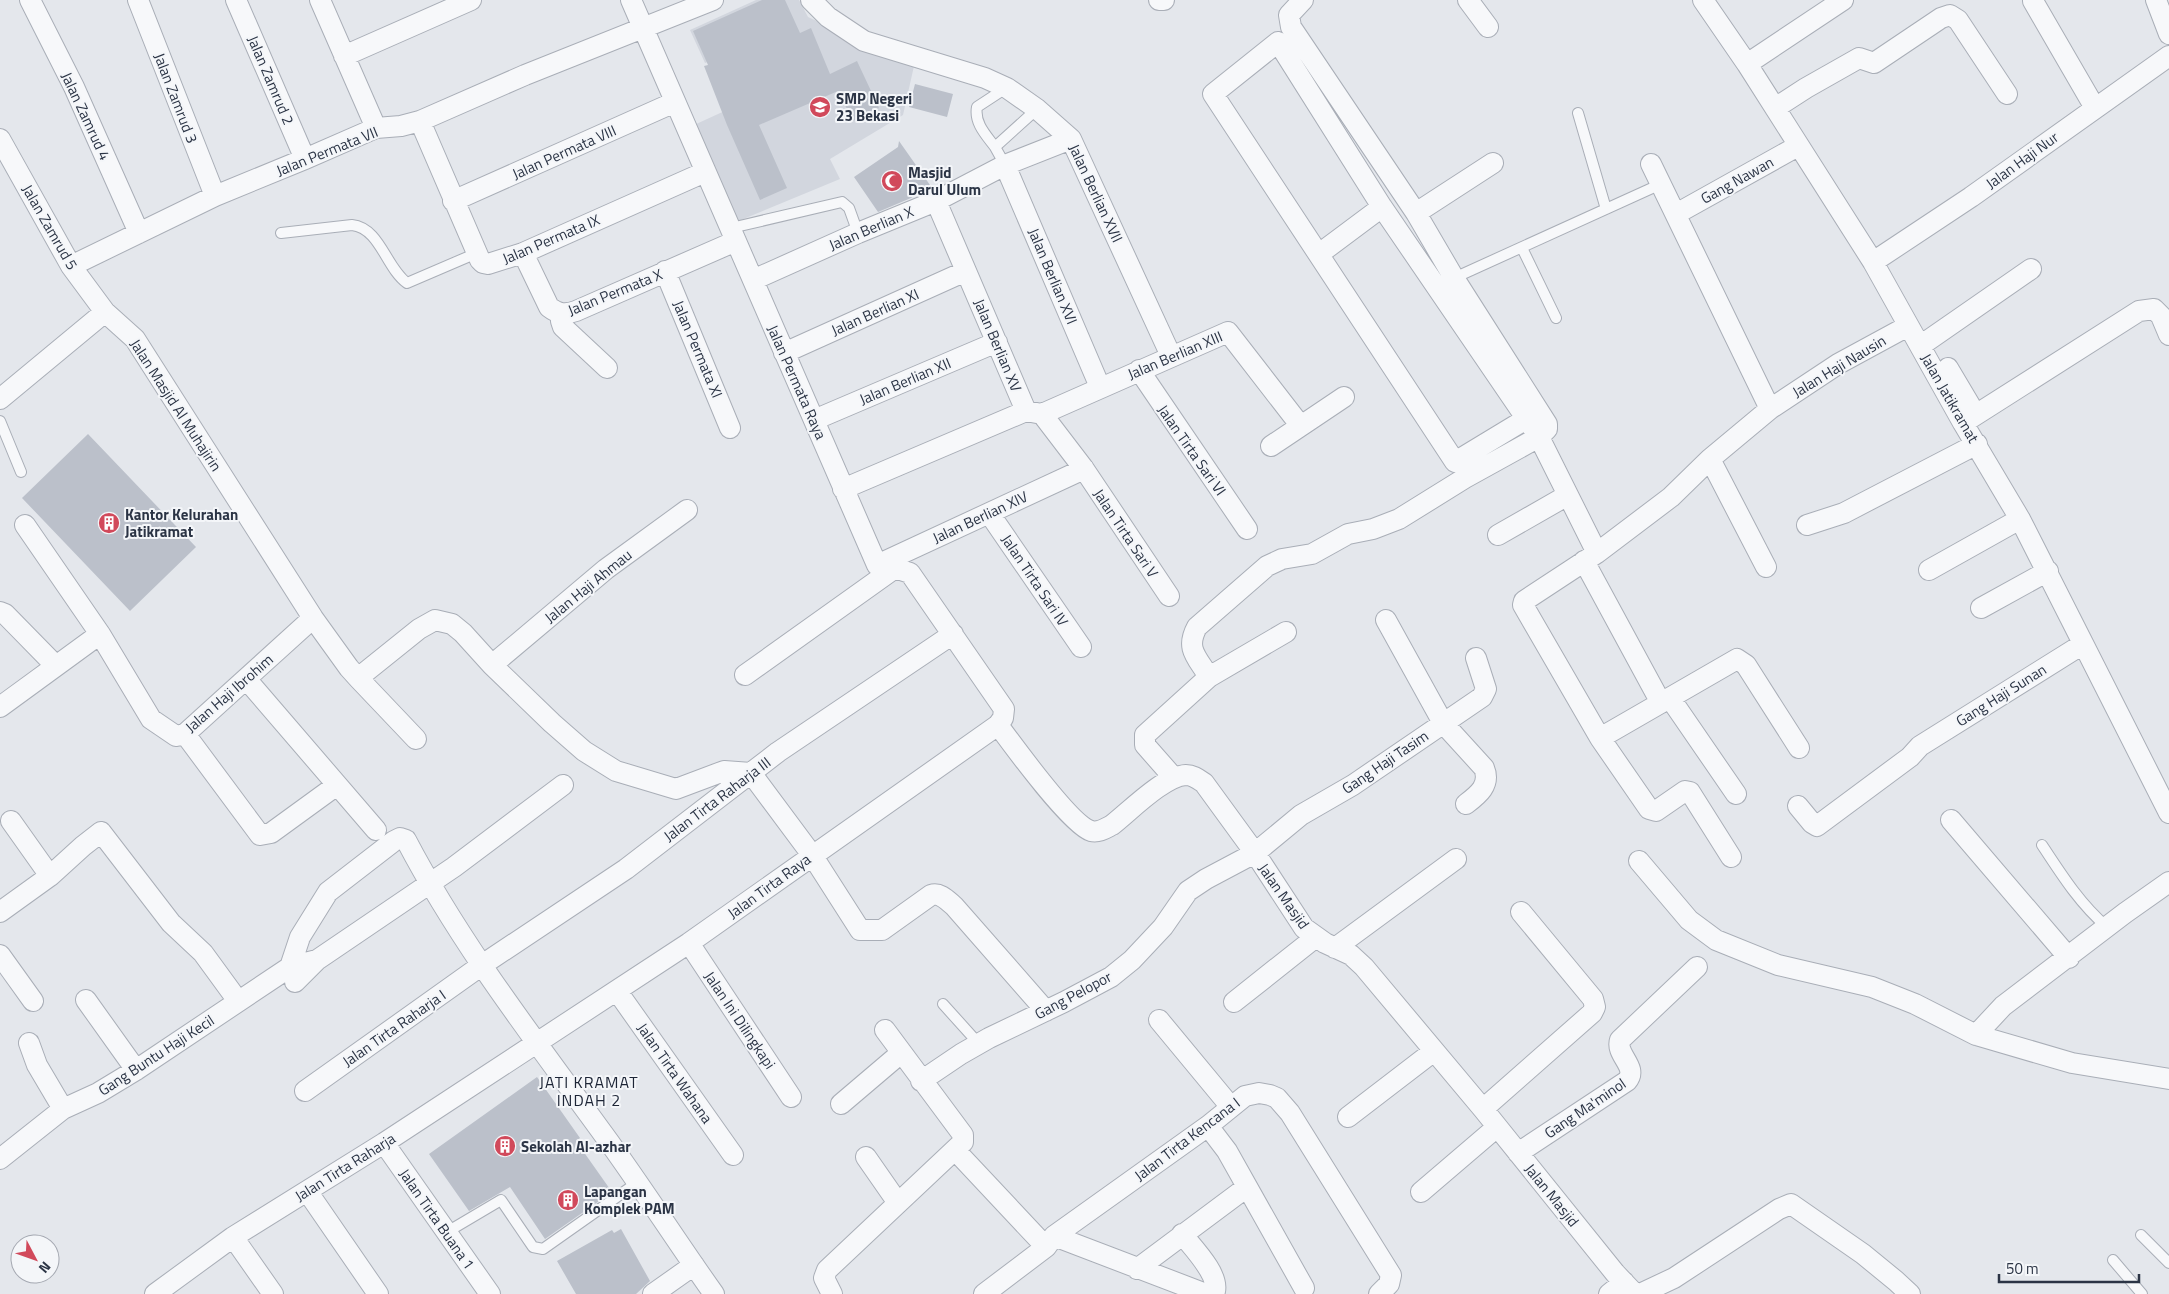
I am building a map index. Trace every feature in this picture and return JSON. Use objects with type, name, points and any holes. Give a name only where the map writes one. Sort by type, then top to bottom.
[{"type":"street","name":"Jalan Zamrud 4","points":[[30,0],[74,87],[139,233]]},
{"type":"street","name":"Jalan Zamrud 3","points":[[138,0],[215,196]]},
{"type":"street","name":"Jalan Zamrud 2","points":[[236,0],[305,160]]},
{"type":"street","points":[[320,0],[376,128]]},
{"type":"street","points":[[344,56],[471,0]]},
{"type":"street","name":"Jalan Permata Raya","points":[[631,0],[843,489],[886,567]]},
{"type":"street","name":"Jalan Permata VII","points":[[71,266],[215,196],[305,160],[376,128],[400,126],[420,121],[525,75],[713,0]]},
{"type":"street","name":"Jalan Berlian XVII","points":[[811,0],[828,17],[864,41],[985,78],[1007,88],[1037,109],[1071,138],[1171,356]]},
{"type":"street","points":[[1159,0],[1164,0]]},
{"type":"street","points":[[1209,677],[1192,650],[1191,638],[1197,627],[1267,566],[1282,559],[1312,554],[1348,534],[1373,529],[1398,519],[1465,478],[1545,433],[1547,424],[1454,278],[1416,213],[1291,27],[1289,15],[1303,0]]},
{"type":"street","points":[[1468,0],[1488,27]]},
{"type":"street","name":"Jalan Jatikramat","points":[[1703,0],[1747,64],[1873,262],[1908,326],[1926,342],[1964,414],[1977,444],[2048,571],[2169,813]]},
{"type":"street","points":[[1747,64],[1843,0]]},
{"type":"street","points":[[2034,1],[2095,108]]},
{"type":"street","points":[[2161,2],[2169,34]]},
{"type":"street","points":[[1775,108],[1859,58],[1874,62],[1941,18],[1950,15],[1958,20],[2007,94]]},
{"type":"street","points":[[1526,419],[1455,462],[1213,94],[1278,42],[1382,207],[1526,419],[1538,437],[1568,495],[1591,557],[1666,700],[1736,794]]},
{"type":"street","name":"Jalan Haji Nur","points":[[1873,262],[1971,197],[2169,56]]},
{"type":"street","name":"Jalan Permata VIII","points":[[453,201],[675,102]]},
{"type":"street","points":[[420,121],[477,253]]},
{"type":"street","name":"Jalan Berlian X","points":[[753,280],[858,233],[936,201],[1006,165],[1071,138]]},
{"type":"street","name":"Jalan Zamrud 5","points":[[0,139],[71,266],[105,312]]},
{"type":"street","name":"Gang Nawan","points":[[1676,214],[1798,146]]},
{"type":"street","points":[[1416,213],[1493,163]]},
{"type":"street","points":[[1651,164],[1770,408]]},
{"type":"street","name":"Jalan Berlian XVI","points":[[1006,165],[1100,387]]},
{"type":"street","name":"Jalan Permata IX","points":[[477,253],[483,263],[488,264],[524,253],[705,172]]},
{"type":"street","name":"Jalan Berlian XV","points":[[936,201],[997,342],[1034,412],[1084,469]]},
{"type":"street","points":[[1319,254],[1382,207]]},
{"type":"street","name":"Jalan Permata X","points":[[524,253],[549,306],[555,312],[562,314],[576,311],[665,271],[733,234]]},
{"type":"street","points":[[1926,342],[2031,269]]},
{"type":"street","name":"Jalan Permata XI","points":[[665,271],[730,428]]},
{"type":"street","name":"Jalan Berlian XI","points":[[784,353],[966,271]]},
{"type":"street","points":[[1964,414],[2140,311],[2154,309],[2158,312],[2169,335]]},
{"type":"street","points":[[0,399],[105,312]]},
{"type":"street","name":"Jalan Masjid Al Muhajirin","points":[[105,312],[135,339],[313,618],[349,668],[416,739]]},
{"type":"street","points":[[562,314],[561,321],[563,327],[607,368]]},
{"type":"street","name":"Jalan Haji Nausin","points":[[1600,738],[1523,605],[1528,597],[1591,557],[1671,497],[1710,459],[1770,408],[1838,364],[1908,326]]},
{"type":"street","name":"Jalan Berlian XIII","points":[[843,489],[1100,387],[1228,332],[1300,425]]},
{"type":"street","name":"Jalan Berlian XII","points":[[814,420],[997,342]]},
{"type":"street","points":[[1964,414],[2032,364]]},
{"type":"street","name":"Jalan Tirta Sari VI","points":[[1139,370],[1247,529]]},
{"type":"street","points":[[1271,446],[1344,397]]},
{"type":"street","points":[[1807,525],[1844,513],[1977,444]]},
{"type":"street","points":[[1710,459],[1766,567]]},
{"type":"street","name":"Jalan Berlian XIV","points":[[745,675],[886,567],[989,513],[1084,469]]},
{"type":"street","name":"Jalan Tirta Sari V","points":[[1084,469],[1169,596]]},
{"type":"street","points":[[1498,534],[1568,495]]},
{"type":"street","name":"Jalan Haji Ahmau","points":[[492,665],[606,569],[687,510]]},
{"type":"street","name":"Jalan Tirta Sari IV","points":[[989,513],[1081,647]]},
{"type":"street","points":[[1930,570],[2020,519]]},
{"type":"street","name":"Jalan Haji Ibrohim","points":[[25,525],[100,634],[151,719],[176,736],[185,734],[211,708],[247,680],[313,618]]},
{"type":"street","points":[[886,567],[910,573],[1004,709],[1003,718],[998,725],[1020,755],[1076,821],[1090,831],[1101,831],[1174,778],[1145,745],[1145,735],[1209,677],[1286,632]]},
{"type":"street","points":[[1981,608],[2048,571]]},
{"type":"street","points":[[0,612],[5,614],[55,665]]},
{"type":"street","points":[[358,678],[419,629],[435,620],[452,624],[463,633],[492,665],[584,751],[616,771],[676,789],[724,771],[751,773],[812,855],[860,930],[882,930],[931,895],[944,897],[1046,1011]]},
{"type":"street","points":[[1386,620],[1443,723],[1484,768],[1486,775],[1483,790],[1466,804]]},
{"type":"street","points":[[0,707],[100,634]]},
{"type":"street","name":"Jalan Tirta Raharja III","points":[[482,965],[626,869],[778,752],[953,634]]},
{"type":"street","name":"Gang Haji Sunan","points":[[1798,806],[1812,824],[1816,826],[1910,757],[1920,746],[2083,644]]},
{"type":"street","name":"Gang Haji Tasim","points":[[1255,853],[1302,815],[1353,785],[1484,694],[1486,688],[1476,658]]},
{"type":"street","points":[[1732,857],[1690,792],[1685,791],[1656,811],[1652,811],[1600,738],[1737,660],[1746,664],[1799,748]]},
{"type":"street","points":[[247,680],[376,830]]},
{"type":"street","name":"Jalan Tirta Raya","points":[[537,1043],[689,943],[998,725]]},
{"type":"street","points":[[185,734],[260,835],[271,833],[337,785]]},
{"type":"street","name":"Jalan Masjid","points":[[1174,778],[1187,775],[1196,777],[1204,783],[1255,853],[1304,928],[1358,961],[1483,1109],[1622,1290]]},
{"type":"street","name":"Gang Buntu Haji Kecil","points":[[0,1159],[64,1109],[136,1070],[238,1002],[293,975],[317,960],[454,867],[563,785]]},
{"type":"street","points":[[1952,820],[2069,958]]},
{"type":"street","points":[[11,821],[50,876]]},
{"type":"street","points":[[3,905],[50,876],[82,846],[101,832],[171,923],[203,953],[238,1002]]},
{"type":"street","points":[[293,975],[300,937],[328,892],[394,841],[400,838],[406,840],[429,883],[482,965],[638,1182],[714,1294]]},
{"type":"street","name":"Gang Pelopor","points":[[921,1081],[979,1044],[1111,977],[1132,960],[1163,928],[1188,891],[1206,879],[1255,853]]},
{"type":"street","points":[[1334,948],[1456,859]]},
{"type":"street","points":[[1639,861],[1689,920],[1716,940],[1778,965],[1872,987],[1915,1004],[1976,1034],[2072,1063],[2169,1079]]},
{"type":"street","points":[[1976,1034],[2003,1006],[2169,882]]},
{"type":"street","points":[[1483,1109],[1592,1012],[1595,1007],[1593,999],[1521,912]]},
{"type":"street","points":[[1234,1002],[1316,937]]},
{"type":"street","name":"Jalan Ini Dilingkapi","points":[[689,943],[791,1097]]},
{"type":"street","points":[[0,955],[33,1001]]},
{"type":"street","name":"Jalan Tirta Raharja I","points":[[305,1091],[482,965]]},
{"type":"street","name":"Gang Ma'minol","points":[[1518,1153],[1627,1081],[1631,1076],[1631,1071],[1619,1047],[1620,1040],[1697,967]]},
{"type":"street","name":"Jalan Tirta Wahana","points":[[617,991],[733,1155]]},
{"type":"street","points":[[86,1000],[136,1070]]},
{"type":"street","points":[[1159,1020],[1231,1107]]},
{"type":"street","points":[[832,1294],[824,1278],[827,1270],[963,1142],[963,1135],[921,1081],[885,1030]]},
{"type":"street","points":[[29,1043],[37,1065],[64,1109]]},
{"type":"street","name":"Jalan Tirta Raharja","points":[[155,1294],[234,1237],[384,1143],[537,1043]]},
{"type":"street","points":[[1348,1117],[1434,1051]]},
{"type":"street","points":[[842,1104],[901,1053]]},
{"type":"street","name":"Jalan Tirta Kencana I","points":[[984,1294],[1050,1242],[1208,1126],[1245,1096],[1259,1093],[1270,1095],[1284,1105],[1391,1275],[1389,1284],[1379,1294]]},
{"type":"street","points":[[1208,1126],[1227,1151],[1304,1288]]},
{"type":"street","points":[[1421,1192],[1497,1127]]},
{"type":"street","name":"Jalan Tirta Buana 1","points":[[384,1143],[490,1294]]},
{"type":"street","points":[[955,1150],[1050,1242],[1137,1269],[1206,1294]]},
{"type":"street","points":[[866,1157],[898,1203]]},
{"type":"street","points":[[1137,1269],[1247,1187]]},
{"type":"street","points":[[307,1191],[378,1294]]},
{"type":"street","points":[[1640,1294],[1674,1278],[1779,1208],[1791,1204],[1863,1254],[1896,1280],[1910,1294]]},
{"type":"street","points":[[1182,1234],[1214,1275],[1217,1284],[1215,1291],[1211,1294]]},
{"type":"street","points":[[234,1237],[273,1294]]},
{"type":"street","points":[[653,1294],[694,1265]]},
{"type":"lane","points":[[1006,165],[975,117],[977,107],[1007,88]]},
{"type":"lane","points":[[994,148],[1037,109]]},
{"type":"lane","points":[[1578,113],[1606,209]]},
{"type":"lane","points":[[1454,278],[1661,184]]},
{"type":"lane","points":[[733,234],[842,202],[849,208],[858,233]]},
{"type":"lane","points":[[281,234],[352,225],[362,226],[371,234],[400,278],[408,283],[477,253]]},
{"type":"lane","points":[[1522,248],[1556,318]]},
{"type":"lane","points":[[0,421],[21,472]]},
{"type":"lane","points":[[2042,844],[2079,898],[2094,917],[2107,928]]},
{"type":"lane","points":[[943,1004],[979,1044]]},
{"type":"lane","points":[[447,1232],[501,1200],[533,1247],[543,1249],[638,1182]]},
{"type":"lane","points":[[2141,1235],[2169,1263]]},
{"type":"lane","points":[[2112,1260],[2142,1294]]},
{"type":"shaded area","name":"SMP Negeri 23 Bekasi","points":[[756,0],[799,0],[808,17],[914,66],[903,115],[830,159],[840,179],[736,222],[694,125],[753,98],[733,51],[705,63],[690,30]]},
{"type":"building","points":[[762,0],[785,0],[800,33],[811,28],[830,74],[857,61],[879,108],[853,121],[838,91],[759,125],[787,188],[760,200],[727,125],[704,66],[708,65],[693,31]]},
{"type":"building","points":[[915,84],[953,94],[947,117],[909,107]]},
{"type":"building","name":"Masjid Darul Ulum","points":[[899,141],[930,185],[911,198],[878,212],[854,177],[898,147]]},
{"type":"building","name":"Kantor Kelurahan Jatikramat","points":[[88,434],[196,547],[130,611],[22,498]]},
{"type":"building","name":"Sekolah Al-azhar","points":[[537,1077],[580,1138],[576,1141],[612,1192],[545,1239],[510,1187],[469,1211],[429,1154]]},
{"type":"building","points":[[621,1229],[650,1281],[636,1294],[576,1294],[557,1261],[612,1230],[614,1233]]},
{"type":"place","name":"SMP Negeri 23 Bekasi","points":[[820,107]]},
{"type":"place","name":"Masjid Darul Ulum","points":[[892,181]]},
{"type":"place","name":"Kantor Kelurahan Jatikramat","points":[[109,523]]},
{"type":"place","name":"Sekolah Al-azhar","points":[[505,1146]]},
{"type":"place","name":"Lapangan Komplek PAM","points":[[568,1200]]},
{"type":"district","name":"JATI KRAMAT INDAH 2","points":[[589,1091]]}]
